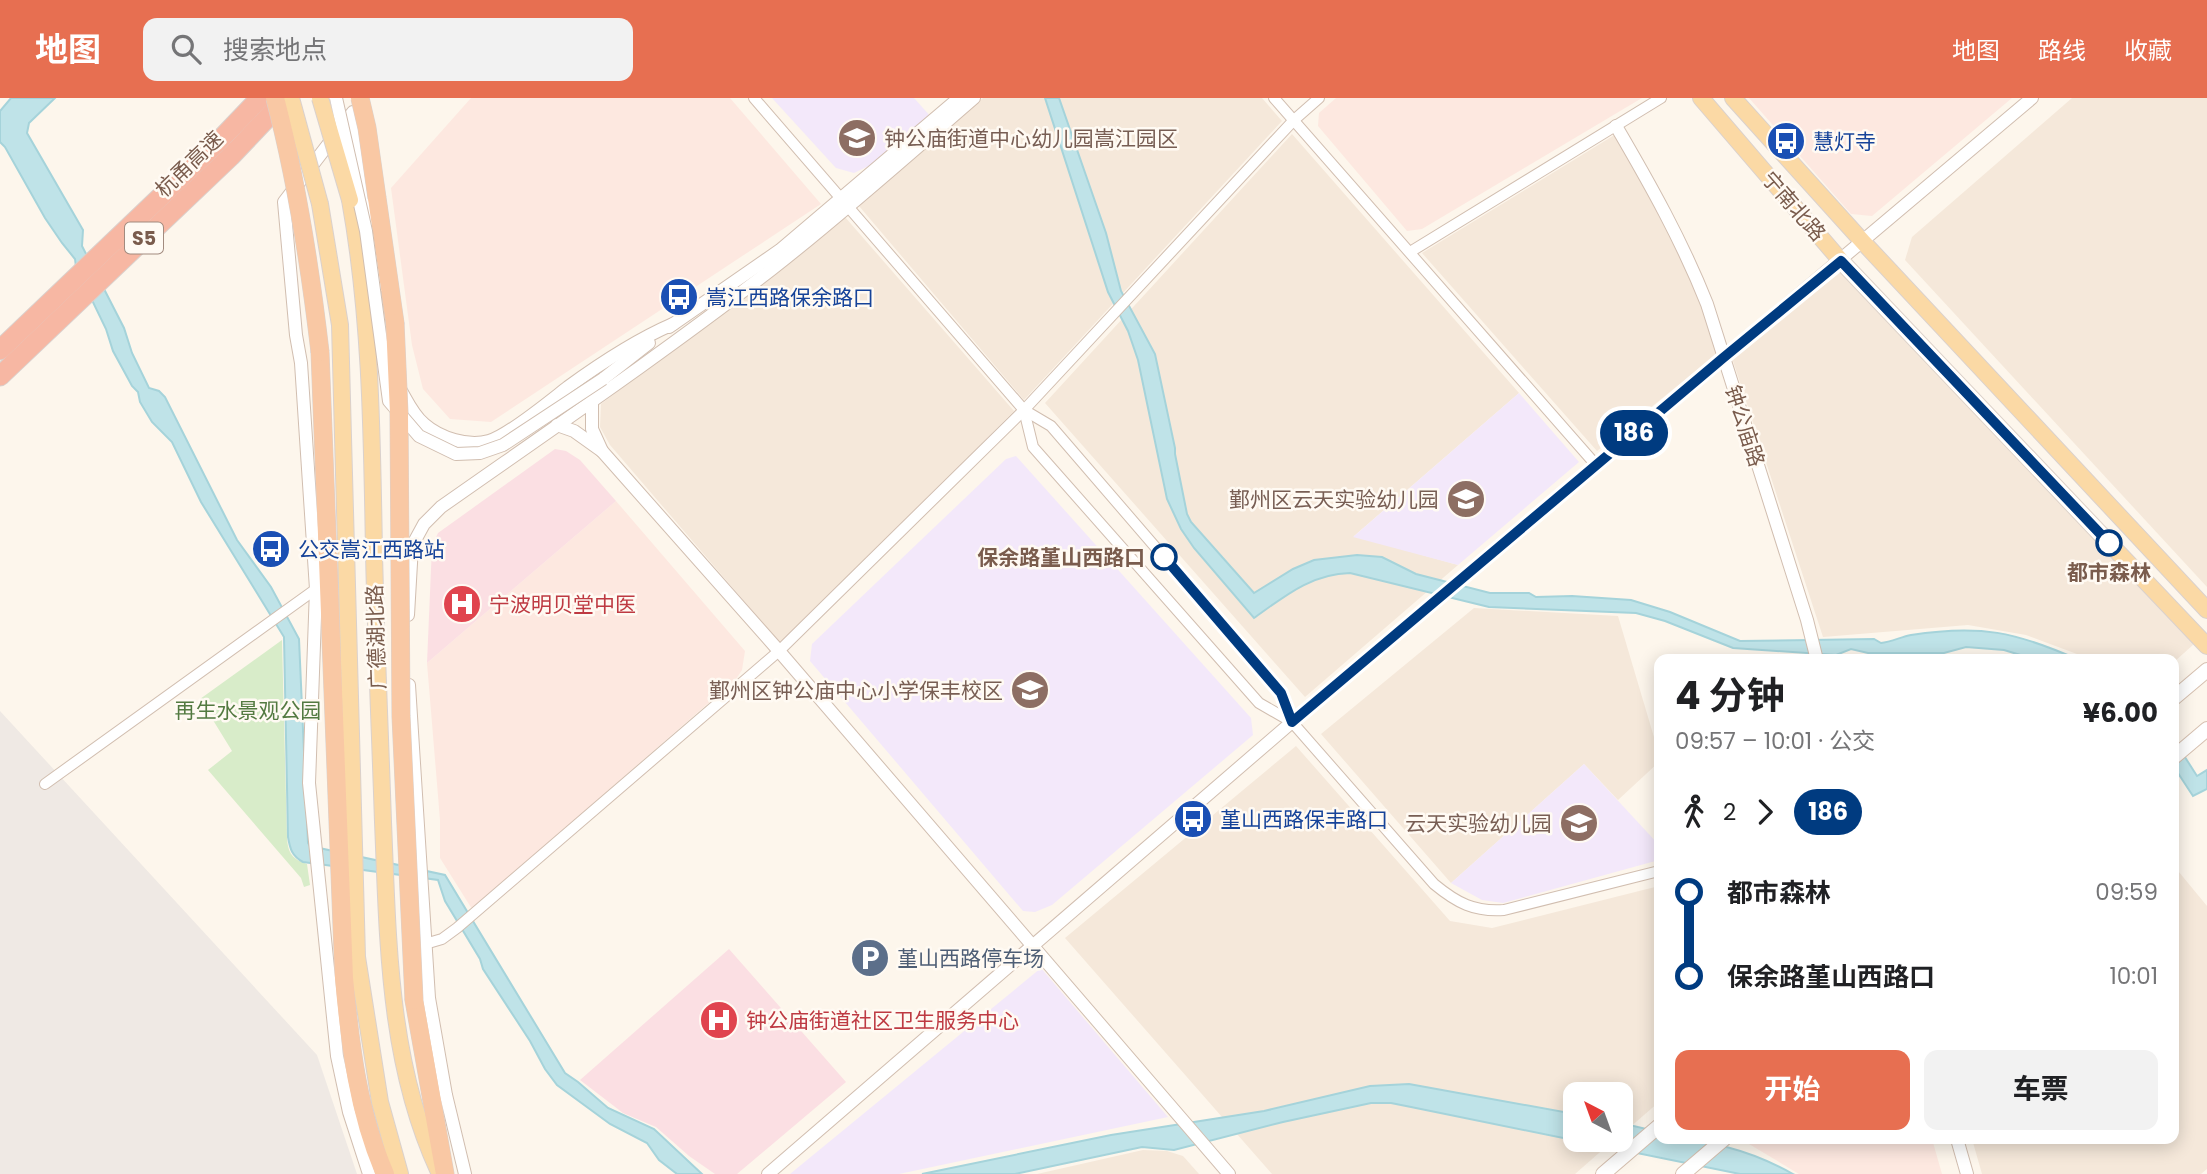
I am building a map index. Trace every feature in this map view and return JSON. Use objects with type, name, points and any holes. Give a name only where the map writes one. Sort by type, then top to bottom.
[{"type":"highway","name":"杭甬高速","points":[[0,351],[217,143],[260,98]]},
{"type":"highway","points":[[275,98],[292,162],[308,255],[320,352],[339,893],[350,1043],[373,1146],[385,1174]]},
{"type":"highway","name":"杭甬高速","points":[[0,376],[231,156],[286,98]]},
{"type":"highway","points":[[357,105],[367,128],[395,323],[399,413],[401,716],[414,1000],[442,1174]]},
{"type":"main road","name":"广德湖北路","points":[[292,98],[320,204],[340,325],[357,957],[380,1102],[400,1174]]},
{"type":"main road","name":"广德湖北路","points":[[320,98],[350,200],[363,288],[369,366],[387,915],[396,1027],[425,1141],[442,1174]]},
{"type":"main road","name":"宁南北路","points":[[1701,98],[1841,261],[2207,646]]},
{"type":"main road","name":"宁南北路","points":[[1733,98],[1863,242],[2207,610]]},
{"type":"main road","points":[[2179,694],[2207,670]]},
{"type":"main road","points":[[2179,753],[2207,729]]},
{"type":"main road","points":[[1606,1172],[1654,1130]]},
{"type":"main road","points":[[1683,1174],[1718,1144]]},
{"type":"street","points":[[336,98],[366,231],[389,401],[419,436],[456,454],[480,453],[503,445],[603,379],[673,324],[845,203],[974,98]]},
{"type":"street","points":[[366,98],[357,105],[284,202],[301,363],[316,589],[309,783],[337,1056],[349,1112],[369,1174]]},
{"type":"street","points":[[754,98],[1024,410],[1051,426],[1281,693],[1292,722]]},
{"type":"street","points":[[465,1174],[446,1095],[429,999],[406,648],[412,545],[424,524],[441,507],[771,270],[959,98]]},
{"type":"street","points":[[1274,98],[1596,466]]},
{"type":"street","points":[[425,944],[442,939],[479,910],[779,651],[1024,410],[1293,120],[1319,98]]},
{"type":"street","points":[[1410,252],[1661,98]]},
{"type":"street","points":[[773,1170],[1292,722],[2032,98]]},
{"type":"street","points":[[357,105],[389,345],[397,383],[424,425],[446,437],[467,443],[490,441],[521,423],[594,369],[650,334],[673,324]]},
{"type":"street","name":"钟公庙路","points":[[1616,125],[1664,207],[1688,255],[1707,304],[1816,654]]},
{"type":"street","points":[[592,401],[592,429],[602,451]]},
{"type":"street","points":[[1024,410],[1033,447],[1259,703],[1292,722],[1434,884],[1453,900],[1484,911],[1504,910],[1654,873]]},
{"type":"street","points":[[557,425],[574,431],[602,451],[779,651],[1229,1174]]},
{"type":"street","points":[[45,784],[316,589]]},
{"type":"street","points":[[1958,1144],[1967,1174]]},
{"type":"shaded area","points":[[471,98],[730,98],[821,204],[491,422],[450,419],[423,389],[412,345],[391,188]]},
{"type":"shaded area","name":"钟公庙街道中心幼儿园嵩江园区","points":[[772,98],[914,98],[931,117],[881,160],[854,173],[836,168]]},
{"type":"shaded area","points":[[983,98],[1262,98],[1282,121],[1024,400],[859,206]]},
{"type":"shaded area","points":[[1336,98],[1642,98],[1422,229],[1407,231],[1318,126],[1319,113]]},
{"type":"shaded area","points":[[1749,98],[2012,98],[1872,216],[1851,214]]},
{"type":"shaded area","name":"都市森林","points":[[2072,98],[2207,98],[2207,587],[1905,260],[1912,237]]},
{"type":"shaded area","points":[[1292,134],[1519,393],[1354,536],[1458,565],[1305,697],[1045,403]]},
{"type":"shaded area","points":[[1616,134],[1684,259],[1705,308],[1718,353],[1597,451],[1422,253]]},
{"type":"shaded area","points":[[845,217],[1014,411],[780,643],[610,445],[600,427],[601,404]]},
{"type":"shaded area","points":[[1842,271],[2194,644],[2179,658],[2179,654],[2077,654],[2026,635],[1968,625],[1823,637],[1732,358]]},
{"type":"shaded area","name":"鄞州区云天实验幼儿园","points":[[1519,393],[1579,462],[1458,565],[1353,537]]},
{"type":"shaded area","name":"宁波明贝堂中医","points":[[555,449],[566,451],[580,460],[616,501],[427,663],[432,546],[438,533]]},
{"type":"shaded area","name":"鄞州区钟公庙中心小学保丰校区","points":[[1016,456],[1251,718],[1253,735],[1052,905],[1035,912],[1023,911],[810,661],[812,644],[1006,459]]},
{"type":"shaded area","points":[[616,501],[745,651],[742,670],[736,679],[472,909],[440,858],[440,820],[427,663]]},
{"type":"shaded area","points":[[1474,608],[1618,616],[1654,737],[1654,767],[1618,800],[1584,764],[1451,883],[1321,734]]},
{"type":"shaded area","points":[[0,711],[317,1055],[357,1174],[0,1174]]},
{"type":"shaded area","points":[[1296,746],[1450,921],[1492,928],[1654,887],[1654,1106],[1633,1125],[1633,1082],[1563,1082],[1563,1152],[1600,1152],[1575,1174],[1272,1174],[1065,938]]},
{"type":"shaded area","name":"云天实验幼儿园","points":[[1584,764],[1654,840],[1654,861],[1503,903],[1482,900],[1451,883]]},
{"type":"shaded area","points":[[2179,872],[2207,906],[2207,1169],[2201,1174],[1982,1174],[1973,1144],[2179,1144]]},
{"type":"shaded area","name":"钟公庙街道社区卫生服务中心","points":[[729,949],[846,1082],[737,1174],[715,1174],[689,1156],[656,1127],[623,1113],[580,1080]]},
{"type":"shaded area","points":[[1041,968],[1168,1117],[899,1174],[790,1174]]},
{"type":"shaded area","points":[[1749,1144],[1933,1144],[1942,1174],[1799,1174]]},
{"type":"shaded area","points":[[1143,1150],[1167,1151],[1183,1156],[1199,1174],[1037,1174]]},
{"type":"green space","name":"再生水景观公园","points":[[282,640],[287,838],[292,855],[307,864],[310,885],[304,887],[301,878],[208,770],[232,751],[200,699]]},
{"type":"water","points":[[11,98],[55,98],[29,123],[27,133],[83,230],[82,246],[124,328],[132,353],[149,388],[159,391],[165,397],[237,540],[271,587],[299,639],[308,843],[310,846],[445,875],[565,1073],[608,1108],[654,1129],[702,1174],[677,1174],[659,1160],[647,1143],[610,1124],[557,1085],[483,969],[480,959],[445,901],[438,880],[303,862],[294,855],[288,837],[284,637],[201,502],[172,442],[152,422],[140,402],[138,392],[113,351],[106,329],[76,267],[75,259],[45,218],[0,142],[0,111]]},
{"type":"water","points":[[1045,98],[1059,98],[1106,233],[1121,291],[1155,354],[1187,514],[1191,522],[1254,593],[1293,569],[1314,560],[1357,555],[1382,557],[1416,574],[1490,593],[1631,600],[1670,612],[1740,641],[1874,639],[1881,643],[1911,635],[1957,630],[2016,637],[2066,654],[2017,654],[2004,650],[1966,647],[1944,653],[1868,653],[1851,649],[1838,654],[1733,648],[1665,621],[1636,613],[1489,607],[1350,573],[1323,577],[1311,582],[1288,594],[1254,618],[1194,548],[1181,529],[1167,499],[1138,360],[1128,331],[1108,292]]},
{"type":"water","points":[[2179,748],[2197,776],[2207,770],[2207,789],[2193,796],[2179,775]]},
{"type":"water","points":[[1409,1084],[1563,1112],[1563,1138],[1391,1103],[1371,1103],[1174,1150],[1142,1147],[1015,1174],[922,1174],[1111,1135],[1264,1111],[1370,1086]]},
{"type":"water","points":[[1633,1126],[1654,1131],[1654,1144],[1712,1144],[1745,1152],[1793,1174],[1740,1174],[1632,1152]]},
{"type":"bus line","name":"186","points":[[1164,557],[1281,693],[1292,722],[1841,261],[2109,543]]},
{"type":"place","name":"钟公庙街道中心幼儿园嵩江园区","points":[[857,138]]},
{"type":"place","name":"慧灯寺","points":[[1786,141]]},
{"type":"place","name":"嵩江西路保余路口","points":[[679,297]]},
{"type":"place","name":"鄞州区云天实验幼儿园","points":[[1466,499]]},
{"type":"place","name":"都市森林","points":[[2109,543]]},
{"type":"place","name":"公交嵩江西路站","points":[[271,549]]},
{"type":"place","name":"保余路堇山西路口","points":[[1164,557]]},
{"type":"place","name":"宁波明贝堂中医","points":[[462,604]]},
{"type":"place","name":"鄞州区钟公庙中心小学保丰校区","points":[[1030,690]]},
{"type":"place","name":"堇山西路保丰路口","points":[[1193,819]]},
{"type":"place","name":"云天实验幼儿园","points":[[1579,823]]},
{"type":"place","name":"堇山西路停车场","points":[[870,958]]},
{"type":"place","name":"钟公庙街道社区卫生服务中心","points":[[719,1020]]}]
